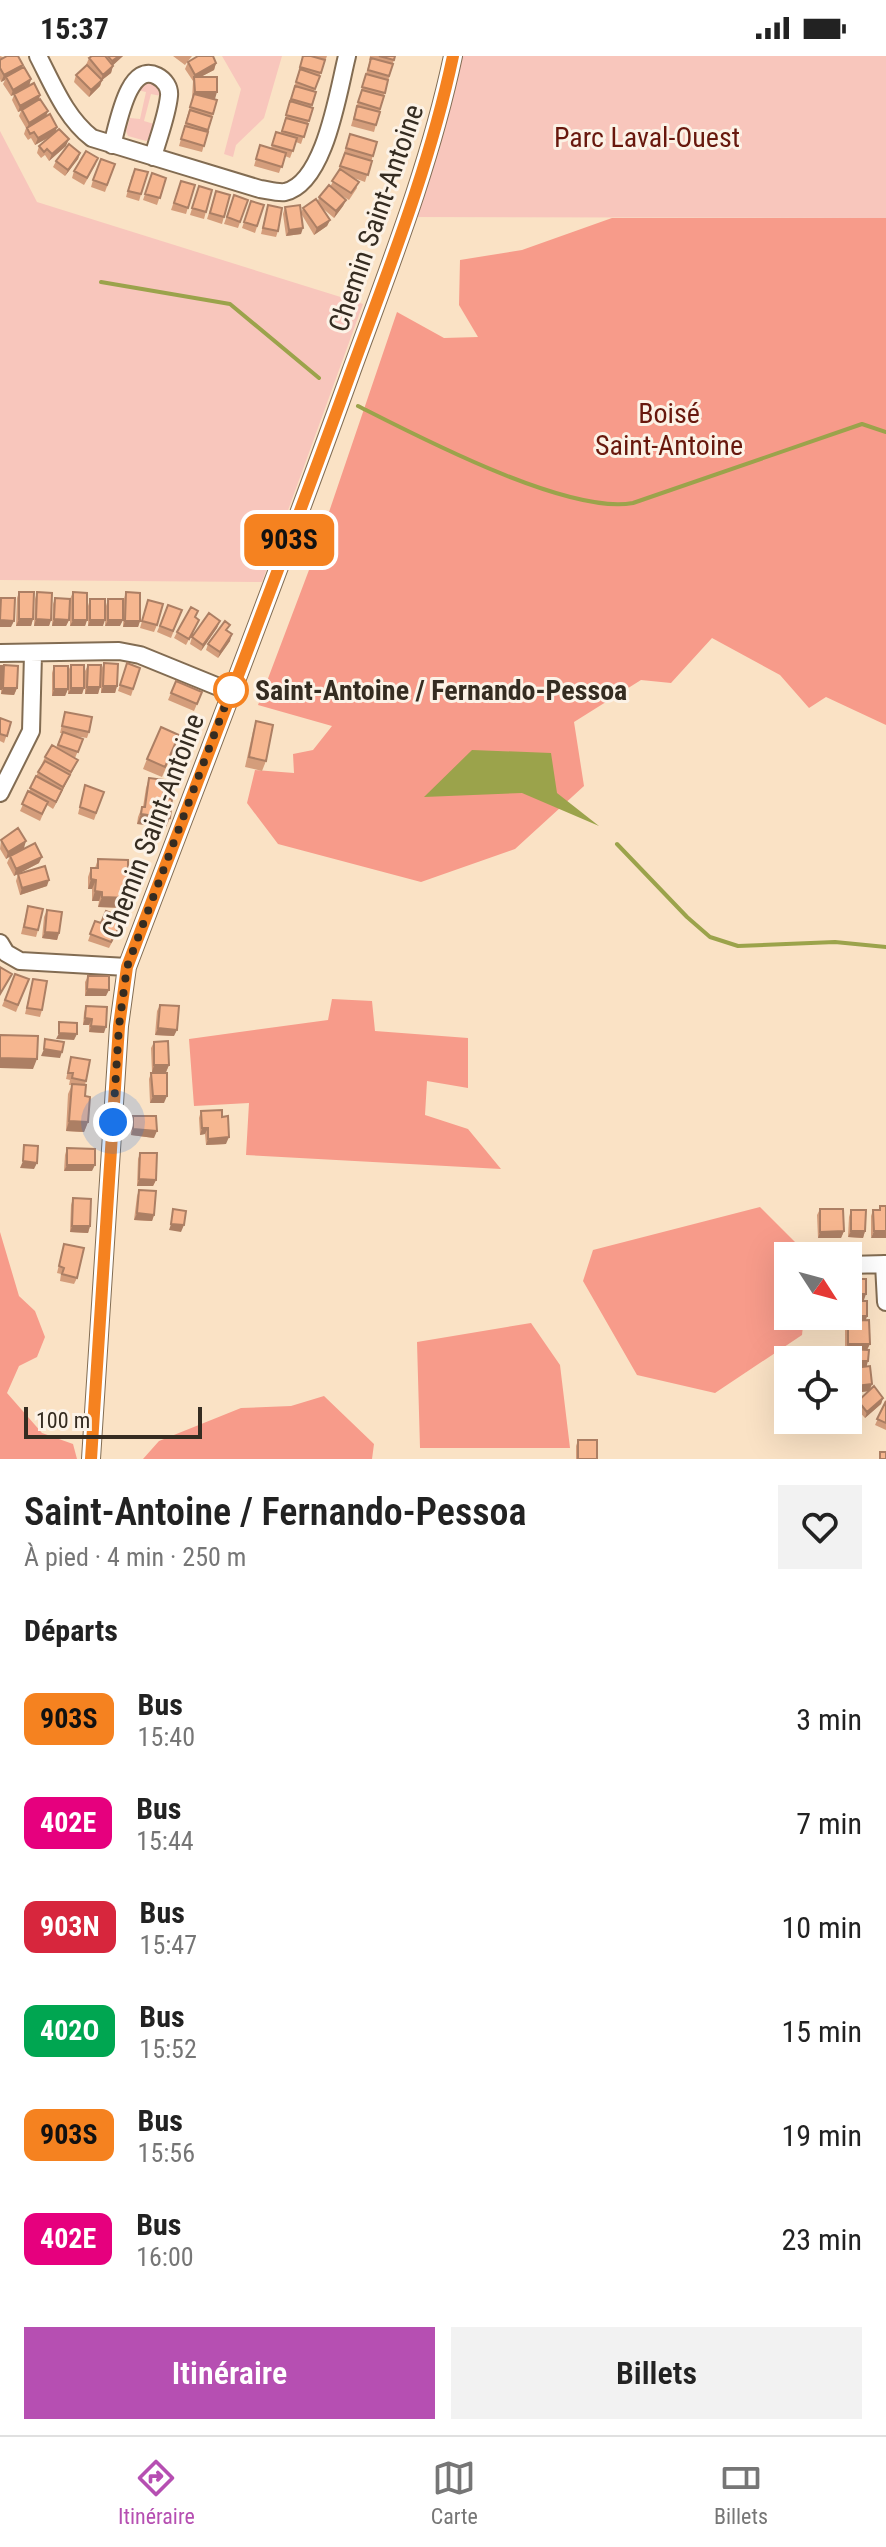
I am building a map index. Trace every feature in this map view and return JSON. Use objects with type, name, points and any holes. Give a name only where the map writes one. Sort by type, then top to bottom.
[{"type":"street","points":[[38,56],[66,109],[92,138],[260,189],[283,193],[299,186],[312,173],[320,156],[347,56]]},
{"type":"street","name":"Chemin Saint-Antoine","points":[[91,1459],[119,1026],[127,967],[408,217],[442,105],[453,56]]},
{"type":"street","points":[[112,145],[130,86],[136,78],[146,73],[156,75],[166,83],[170,93],[153,157]]},
{"type":"street","points":[[0,653],[119,651],[140,655],[231,692]]},
{"type":"street","points":[[0,793],[31,731],[33,654]]},
{"type":"street","points":[[0,943],[6,953],[20,961],[127,967]]},
{"type":"street","points":[[862,1265],[885,1264],[886,1302]]},
{"type":"green space","points":[[222,56],[282,56],[264,118],[236,145],[233,157],[224,154],[241,89]]},
{"type":"green space","name":"Parc Laval-Ouest","points":[[453,56],[886,56],[886,218],[408,217]]},
{"type":"green space","points":[[147,81],[154,82],[161,96],[151,94],[144,121],[154,124],[150,139],[146,141],[128,136],[126,131],[130,118],[140,119],[146,92],[137,90]]},
{"type":"green space","points":[[0,131],[37,202],[363,304],[262,582],[0,580]]},
{"type":"green space","name":"Boisé Saint-Antoine","points":[[612,218],[886,218],[886,725],[826,697],[809,708],[780,675],[712,638],[671,683],[641,680],[574,722],[584,786],[515,849],[421,882],[278,844],[247,803],[255,770],[294,773],[293,754],[313,750],[332,726],[258,705],[312,562],[397,312],[444,338],[478,337],[459,305],[460,260],[522,250]]},
{"type":"green space","points":[[332,999],[372,1001],[375,1031],[468,1038],[468,1088],[427,1081],[425,1115],[468,1129],[501,1169],[246,1155],[249,1103],[194,1106],[189,1039],[328,1020]]},
{"type":"green space","points":[[760,1207],[795,1242],[774,1242],[774,1330],[803,1330],[802,1335],[786,1346],[774,1346],[774,1354],[715,1393],[637,1375],[583,1281],[593,1250]]},
{"type":"green space","points":[[0,1232],[19,1296],[35,1311],[45,1337],[37,1357],[19,1366],[7,1393],[42,1433],[73,1444],[77,1459],[0,1459]]},
{"type":"green space","points":[[531,1323],[560,1365],[570,1448],[420,1448],[417,1342]]},
{"type":"green space","points":[[324,1396],[374,1444],[372,1459],[143,1459],[159,1441],[241,1408],[291,1406]]},
{"type":"shaded area","points":[[472,750],[551,753],[557,793],[599,826],[522,793],[424,797]]},
{"type":"building","points":[[18,56],[23,65],[4,75],[0,60]]},
{"type":"building","points":[[105,56],[113,66],[103,75],[89,58]]},
{"type":"building","points":[[198,56],[213,56],[216,63],[195,75],[188,62]]},
{"type":"building","points":[[303,56],[325,60],[321,73],[300,67]]},
{"type":"building","points":[[371,58],[393,64],[389,76],[368,70]]},
{"type":"building","points":[[87,65],[102,80],[91,90],[76,75]]},
{"type":"building","points":[[24,67],[31,79],[13,90],[6,77]]},
{"type":"building","points":[[300,69],[320,76],[315,89],[296,82]]},
{"type":"building","points":[[366,74],[388,80],[385,93],[362,87]]},
{"type":"building","points":[[194,77],[217,77],[217,92],[195,92]]},
{"type":"building","points":[[34,83],[40,95],[20,106],[14,94]]},
{"type":"building","points":[[295,86],[316,92],[312,105],[291,99]]},
{"type":"building","points":[[362,90],[384,96],[380,109],[358,102]]},
{"type":"building","points":[[194,94],[217,100],[213,114],[190,107]]},
{"type":"building","points":[[40,99],[48,111],[29,123],[22,110]]},
{"type":"building","points":[[290,101],[313,108],[309,121],[286,115]]},
{"type":"building","points":[[357,106],[380,112],[376,125],[354,119]]},
{"type":"building","points":[[190,110],[212,117],[208,130],[186,123]]},
{"type":"building","points":[[50,114],[57,127],[38,138],[34,132],[30,134],[27,128]]},
{"type":"building","points":[[286,118],[308,124],[304,137],[282,131]]},
{"type":"building","points":[[185,126],[208,132],[204,146],[181,139]]},
{"type":"building","points":[[59,129],[69,139],[52,154],[47,149],[44,152],[39,146]]},
{"type":"building","points":[[276,132],[297,138],[293,151],[272,145]]},
{"type":"building","points":[[350,134],[377,142],[373,156],[346,148]]},
{"type":"building","points":[[69,144],[80,153],[68,170],[56,161]]},
{"type":"building","points":[[260,145],[286,153],[282,167],[256,159]]},
{"type":"building","points":[[86,151],[98,158],[87,178],[74,171]]},
{"type":"building","points":[[345,153],[372,161],[368,175],[340,166]]},
{"type":"building","points":[[101,159],[115,164],[107,185],[93,180]]},
{"type":"building","points":[[135,169],[148,172],[141,194],[128,191]]},
{"type":"building","points":[[340,169],[359,182],[351,193],[332,181]]},
{"type":"building","points":[[152,173],[166,178],[160,198],[145,194]]},
{"type":"building","points":[[181,181],[195,185],[188,208],[174,203]]},
{"type":"building","points":[[329,185],[346,200],[336,211],[319,197]]},
{"type":"building","points":[[199,186],[212,190],[206,212],[192,208]]},
{"type":"building","points":[[216,191],[230,195],[224,217],[210,213]]},
{"type":"building","points":[[234,195],[248,200],[240,222],[227,217]]},
{"type":"building","points":[[316,199],[330,220],[317,228],[303,208]]},
{"type":"building","points":[[251,201],[264,205],[257,226],[244,222]]},
{"type":"building","points":[[268,205],[282,208],[278,231],[263,228]]},
{"type":"building","points":[[300,205],[303,228],[289,230],[285,207]]},
{"type":"building","points":[[19,592],[34,592],[33,619],[19,619]]},
{"type":"building","points":[[37,592],[52,593],[51,620],[36,619]]},
{"type":"building","points":[[73,592],[87,593],[87,620],[73,620]]},
{"type":"building","points":[[126,592],[140,593],[140,621],[125,621]]},
{"type":"building","points":[[1,598],[15,598],[14,621],[0,620]]},
{"type":"building","points":[[55,598],[70,599],[69,620],[54,619]]},
{"type":"building","points":[[90,599],[105,599],[105,620],[90,620]]},
{"type":"building","points":[[108,599],[123,599],[123,620],[108,620]]},
{"type":"building","points":[[148,600],[163,604],[157,625],[142,621]]},
{"type":"building","points":[[168,605],[182,610],[173,631],[160,626]]},
{"type":"building","points":[[191,607],[198,611],[195,617],[199,620],[189,639],[177,632]]},
{"type":"building","points":[[209,613],[220,621],[203,645],[192,637]]},
{"type":"building","points":[[225,621],[230,625],[226,630],[232,634],[220,652],[208,644]]},
{"type":"building","points":[[104,663],[118,664],[117,686],[103,686]]},
{"type":"building","points":[[127,663],[140,668],[133,689],[120,685]]},
{"type":"building","points":[[4,665],[18,666],[17,688],[3,688]]},
{"type":"building","points":[[71,665],[84,665],[84,688],[71,688]]},
{"type":"building","points":[[88,665],[101,665],[100,687],[87,687]]},
{"type":"building","points":[[54,666],[68,666],[68,689],[54,689]]},
{"type":"building","points":[[176,681],[202,692],[197,704],[171,693]]},
{"type":"building","points":[[65,712],[92,717],[89,732],[62,726]]},
{"type":"building","points":[[0,718],[11,722],[7,736],[0,734]]},
{"type":"building","points":[[256,721],[273,725],[266,761],[249,757]]},
{"type":"building","points":[[161,727],[179,735],[165,767],[147,759]]},
{"type":"building","points":[[63,732],[83,739],[78,752],[58,745]]},
{"type":"building","points":[[52,745],[78,760],[71,772],[45,757]]},
{"type":"building","points":[[45,761],[70,775],[63,787],[38,772]]},
{"type":"building","points":[[36,776],[62,790],[56,802],[30,788]]},
{"type":"building","points":[[149,778],[165,780],[163,798],[172,799],[170,818],[141,814]]},
{"type":"building","points":[[85,785],[104,792],[96,813],[80,807]]},
{"type":"building","points":[[28,791],[48,802],[42,814],[22,804]]},
{"type":"building","points":[[18,828],[26,841],[8,852],[1,840]]},
{"type":"building","points":[[35,843],[42,857],[16,869],[10,856]]},
{"type":"building","points":[[98,859],[128,860],[128,879],[134,879],[134,889],[130,889],[129,898],[102,897],[102,892],[95,891],[96,880],[91,879],[91,868],[98,868]]},
{"type":"building","points":[[45,866],[49,880],[22,888],[18,874]]},
{"type":"building","points":[[28,906],[43,909],[38,930],[24,927]]},
{"type":"building","points":[[47,910],[62,912],[59,933],[45,932]]},
{"type":"building","points":[[106,911],[124,918],[111,942],[90,934],[95,921],[101,923]]},
{"type":"building","points":[[0,967],[12,974],[0,994]]},
{"type":"building","points":[[15,974],[29,979],[18,1005],[5,1000]]},
{"type":"building","points":[[88,976],[109,976],[109,990],[87,989]]},
{"type":"building","points":[[33,979],[47,981],[42,1010],[27,1008]]},
{"type":"building","points":[[160,1005],[179,1006],[177,1030],[158,1028]]},
{"type":"building","points":[[86,1006],[107,1007],[106,1027],[91,1026],[92,1019],[85,1018]]},
{"type":"building","points":[[59,1022],[77,1023],[77,1034],[59,1033]]},
{"type":"building","points":[[0,1035],[38,1036],[37,1059],[0,1058]]},
{"type":"building","points":[[45,1039],[64,1042],[62,1052],[44,1049]]},
{"type":"building","points":[[168,1041],[169,1065],[154,1065],[154,1042]]},
{"type":"building","points":[[71,1057],[90,1060],[86,1081],[72,1078],[73,1073],[68,1073]]},
{"type":"building","points":[[151,1073],[167,1073],[167,1096],[153,1096]]},
{"type":"building","points":[[72,1084],[86,1085],[85,1096],[90,1097],[88,1122],[69,1121]]},
{"type":"building","points":[[222,1110],[222,1117],[228,1116],[229,1137],[208,1139],[208,1128],[202,1128],[201,1111]]},
{"type":"building","points":[[133,1116],[156,1116],[157,1131],[133,1129]]},
{"type":"building","points":[[24,1145],[38,1146],[37,1163],[23,1161]]},
{"type":"building","points":[[67,1148],[95,1149],[95,1165],[67,1165]]},
{"type":"building","points":[[140,1153],[157,1153],[156,1180],[139,1179]]},
{"type":"building","points":[[139,1190],[156,1191],[154,1215],[137,1213]]},
{"type":"building","points":[[73,1198],[91,1199],[90,1226],[72,1226]]},
{"type":"building","points":[[880,1206],[886,1206],[886,1231],[874,1231],[873,1210],[880,1210]]},
{"type":"building","points":[[173,1209],[186,1211],[184,1225],[171,1224]]},
{"type":"building","points":[[820,1209],[843,1209],[844,1231],[820,1232]]},
{"type":"building","points":[[851,1210],[866,1210],[865,1231],[851,1231]]},
{"type":"building","points":[[64,1244],[84,1248],[77,1278],[62,1274],[64,1268],[59,1266]]},
{"type":"building","points":[[862,1279],[866,1279],[866,1294],[862,1294]]},
{"type":"building","points":[[862,1301],[867,1301],[867,1316],[862,1316]]},
{"type":"building","points":[[862,1320],[869,1320],[870,1344],[848,1344],[848,1330],[862,1330]]},
{"type":"building","points":[[862,1350],[869,1350],[868,1361],[862,1361]]},
{"type":"building","points":[[870,1366],[872,1384],[862,1385],[862,1367]]},
{"type":"building","points":[[874,1386],[883,1398],[867,1412],[862,1406],[862,1397]]},
{"type":"building","points":[[886,1401],[886,1423],[877,1419]]},
{"type":"building","points":[[578,1440],[597,1440],[597,1459],[578,1459]]},
{"type":"building","points":[[880,1452],[886,1452],[886,1459],[880,1459]]},
{"type":"waterway","points":[[101,282],[230,304],[319,378]]},
{"type":"waterway","points":[[358,406],[494,471],[534,486],[605,504],[633,503],[862,424],[886,432]]},
{"type":"waterway","points":[[617,844],[710,937],[738,946],[835,942],[886,947]]},
{"type":"bus line","name":"903S","points":[[91,1459],[119,1026],[127,967],[408,217],[442,105],[453,56]]},
{"type":"place","name":"Saint-Antoine / Fernando-Pessoa","points":[[231,690]]},
{"type":"route","points":[[113,1122],[119,1026],[127,967],[231,690]]}]
